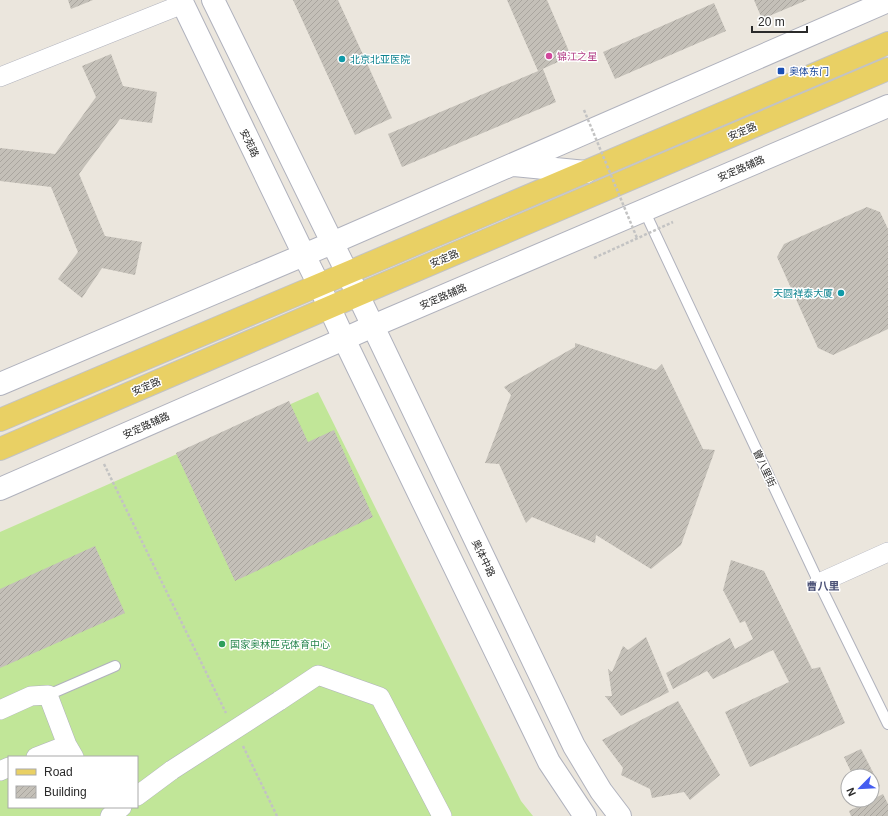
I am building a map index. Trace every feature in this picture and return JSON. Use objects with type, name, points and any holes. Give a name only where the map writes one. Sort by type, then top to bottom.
[{"type":"main road","points":[[0,420],[888,43]]},
{"type":"main road","name":"安定路","points":[[0,449],[888,69]]},
{"type":"street","points":[[213,0],[347,273]]},
{"type":"street","points":[[0,384],[513,165],[888,1]]},
{"type":"street","points":[[0,77],[182,2]]},
{"type":"street","name":"安苑路","points":[[182,2],[329,307]]},
{"type":"street","name":"安定路辅路","points":[[0,489],[373,326],[888,106]]},
{"type":"street","points":[[513,165],[586,172]]},
{"type":"street","name":"奥体中路","points":[[347,273],[574,746],[601,791],[620,816]]},
{"type":"street","points":[[329,307],[549,762],[584,816]]},
{"type":"street","points":[[819,583],[888,552]]},
{"type":"street","points":[[138,795],[172,770],[318,675],[380,697],[442,816]]},
{"type":"street","points":[[0,710],[31,696],[48,695],[70,751],[42,756]]},
{"type":"lane","name":"曹八里街","points":[[644,210],[819,583],[888,724]]},
{"type":"lane","points":[[48,695],[115,666]]},
{"type":"path","points":[[584,110],[637,238]]},
{"type":"path","points":[[594,258],[673,222]]},
{"type":"path","points":[[96,447],[228,717]]},
{"type":"path","points":[[242,745],[277,816]]},
{"type":"green space","name":"国家奥林匹克体育中心","points":[[318,392],[521,801],[533,816],[0,816],[0,532]]},
{"type":"building","points":[[68,0],[93,0],[71,9]]},
{"type":"building","name":"北京北亚医院","points":[[293,0],[338,0],[392,118],[355,135]]},
{"type":"building","points":[[507,0],[547,0],[571,56],[538,71]]},
{"type":"building","points":[[754,0],[807,0],[762,19]]},
{"type":"building","points":[[714,3],[726,31],[615,79],[603,52]]},
{"type":"building","points":[[111,54],[123,86],[157,92],[152,123],[120,119],[79,174],[105,236],[142,242],[135,275],[102,268],[82,298],[58,279],[78,252],[51,187],[0,181],[0,148],[55,154],[96,97],[82,66]]},
{"type":"building","points":[[543,69],[556,102],[402,167],[388,134]]},
{"type":"building","name":"天圆祥泰大厦","points":[[867,207],[880,212],[888,229],[888,329],[833,355],[818,348],[777,257],[784,244]]},
{"type":"building","points":[[575,343],[656,370],[662,364],[703,449],[715,450],[681,545],[651,569],[596,535],[595,543],[532,517],[526,523],[499,464],[485,463],[511,395],[504,387],[575,347]]},
{"type":"building","points":[[289,401],[308,442],[334,430],[373,517],[235,581],[176,453]]},
{"type":"building","points":[[95,546],[125,613],[0,668],[0,589]]},
{"type":"building","points":[[731,560],[764,571],[812,669],[820,667],[845,723],[750,767],[725,712],[789,682],[773,650],[713,679],[707,671],[673,689],[666,673],[730,638],[735,649],[753,639],[745,621],[740,623],[723,590]]},
{"type":"building","points":[[646,637],[669,692],[621,716],[605,696],[612,696],[608,669],[612,672],[623,646],[628,650]]},
{"type":"building","points":[[678,701],[720,775],[690,800],[684,792],[652,798],[650,789],[621,775],[623,768],[602,740]]},
{"type":"building","points":[[861,749],[871,768],[849,768],[844,757]]},
{"type":"building","points":[[883,794],[888,804],[888,816],[851,816],[849,811],[855,808],[880,808],[880,796]]},
{"type":"place","name":"锦江之星","points":[[549,56]]},
{"type":"place","name":"北京北亚医院","points":[[342,59]]},
{"type":"place","name":"奥体东门","points":[[781,71]]},
{"type":"place","name":"天圆祥泰大厦","points":[[841,293]]},
{"type":"place","name":"国家奥林匹克体育中心","points":[[222,644]]},
{"type":"district","name":"曹八里","points":[[823,586]]}]
